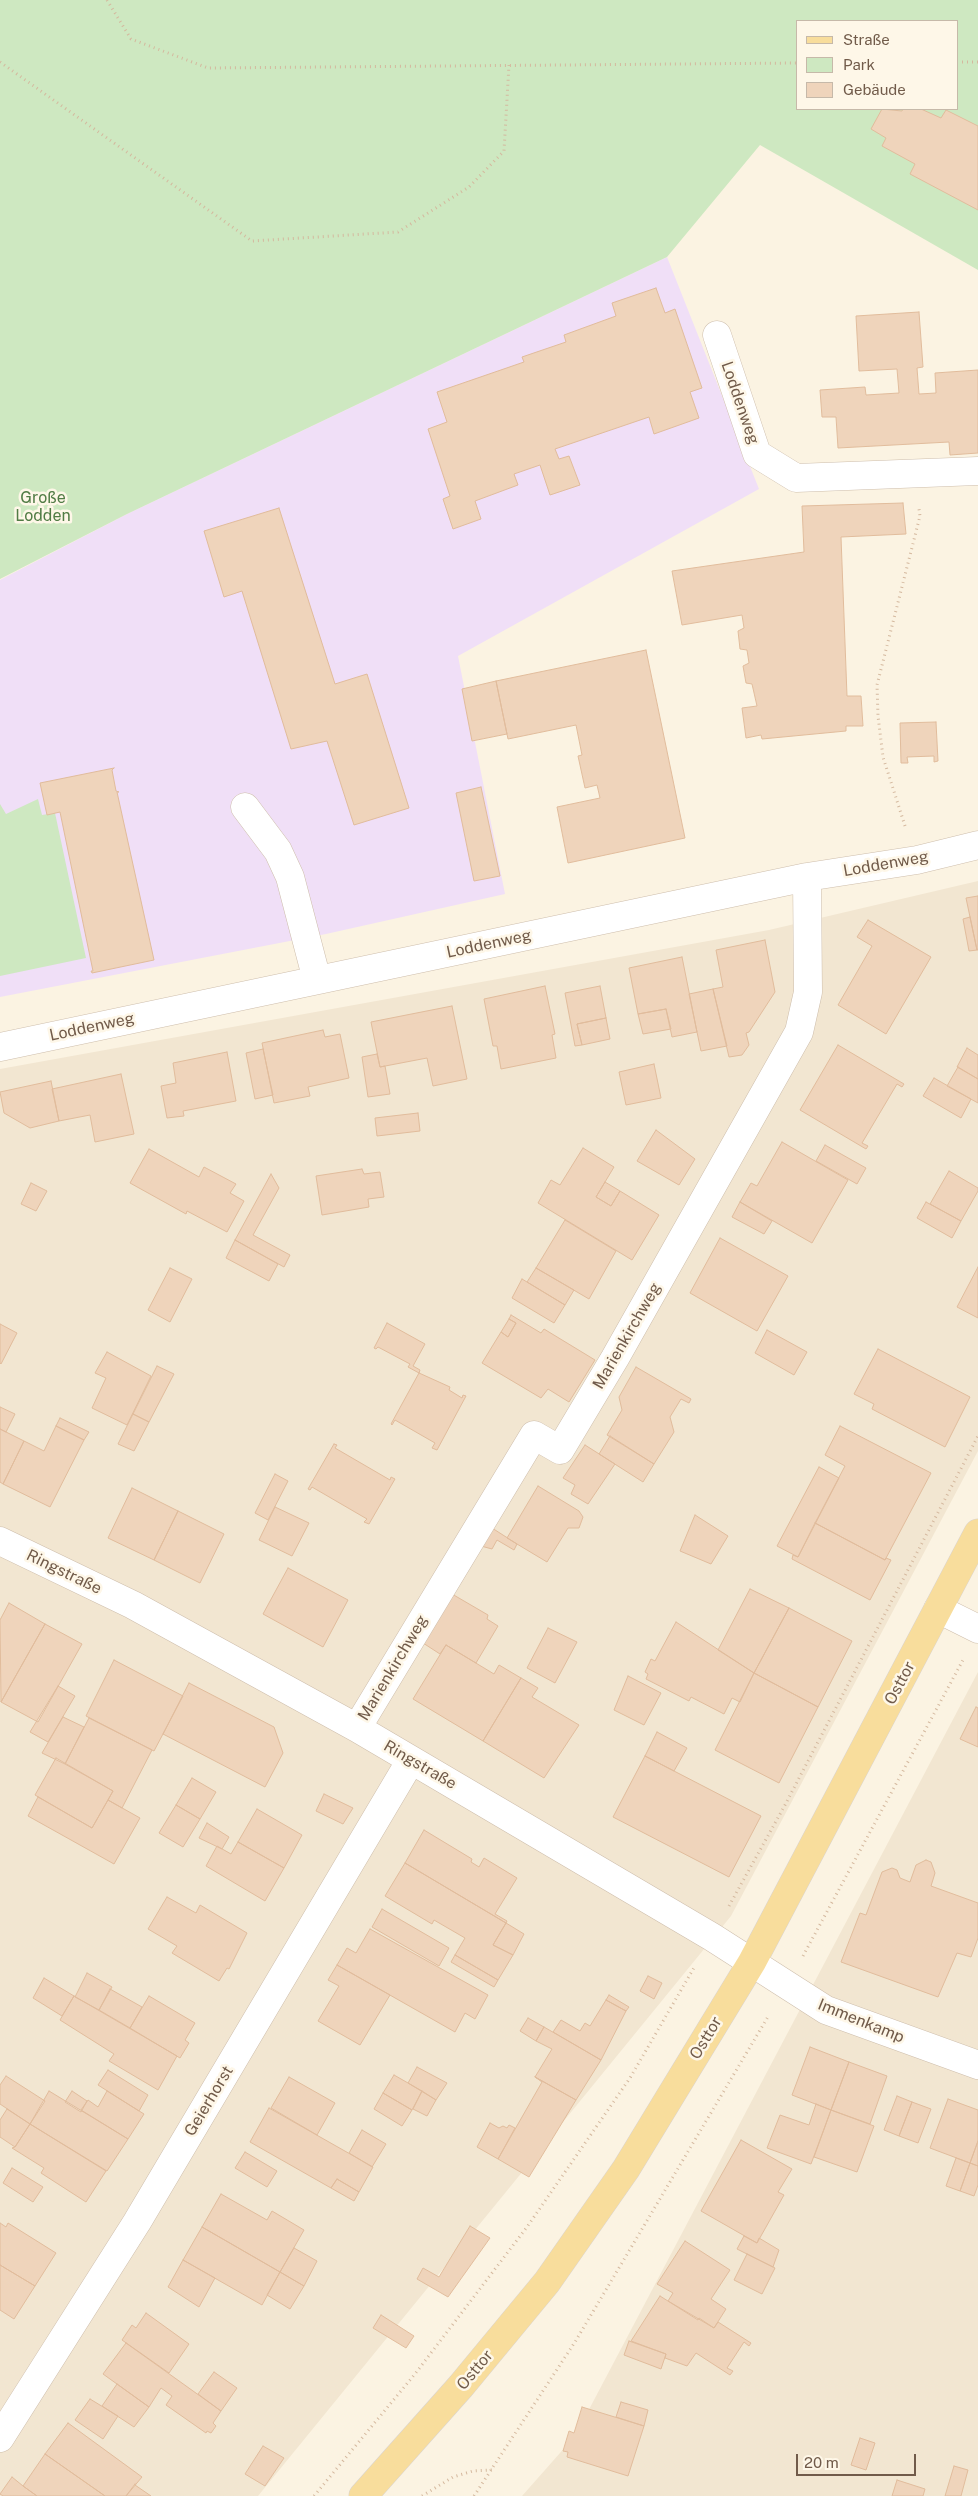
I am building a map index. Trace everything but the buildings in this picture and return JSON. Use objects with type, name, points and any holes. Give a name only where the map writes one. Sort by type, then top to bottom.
[{"type":"main road","name":"Osttor","points":[[363,2496],[461,2386],[547,2282],[626,2169],[752,1962],[978,1533]]},
{"type":"street","name":"Loddenweg","points":[[717,335],[757,454],[796,478],[978,471]]},
{"type":"street","points":[[245,807],[278,851],[290,877],[317,980]]},
{"type":"street","name":"Loddenweg","points":[[0,1047],[807,877],[917,860],[978,845]]},
{"type":"street","name":"Marienkirchweg","points":[[357,1728],[534,1435],[560,1450],[615,1358],[799,1032],[808,992],[807,877]]},
{"type":"street","name":"Ringstraße","points":[[0,1540],[133,1606],[357,1728],[752,1962]]},
{"type":"street","points":[[938,1609],[978,1629]]},
{"type":"street","name":"Geierhorst","points":[[0,2438],[137,2222],[411,1760]]},
{"type":"street","name":"Immenkamp","points":[[752,1962],[826,2010],[978,2065]]},
{"type":"path","points":[[107,0],[130,39],[208,68],[796,63]]},
{"type":"path","points":[[0,62],[252,241],[398,232],[469,187],[504,151],[509,66]]},
{"type":"path","points":[[958,62],[978,62]]},
{"type":"path","points":[[914,474],[920,516],[877,685],[878,716],[883,758],[917,860]]},
{"type":"path","points":[[314,2496],[415,2374],[527,2227],[630,2078],[712,1937],[785,1805],[978,1436]]},
{"type":"path","points":[[474,2496],[575,2342],[787,1985],[964,1659]]},
{"type":"path","points":[[422,2496],[453,2477],[473,2471],[492,2470]]},
{"type":"shaded area","points":[[667,257],[759,489],[458,656],[505,894],[326,934],[0,997],[0,580],[127,514]]},
{"type":"shaded area","points":[[978,881],[978,1451],[731,1916],[258,2496],[0,2496],[0,1069],[769,930]]},
{"type":"shaded area","points":[[978,1672],[978,2496],[522,2496],[575,2436]]},
{"type":"green space","name":"Große Lodden","points":[[0,0],[978,0],[978,270],[760,145],[667,257],[127,514],[0,579]]},
{"type":"green space","points":[[38,799],[42,815],[55,813],[86,958],[0,976],[0,804],[6,814]]}]
